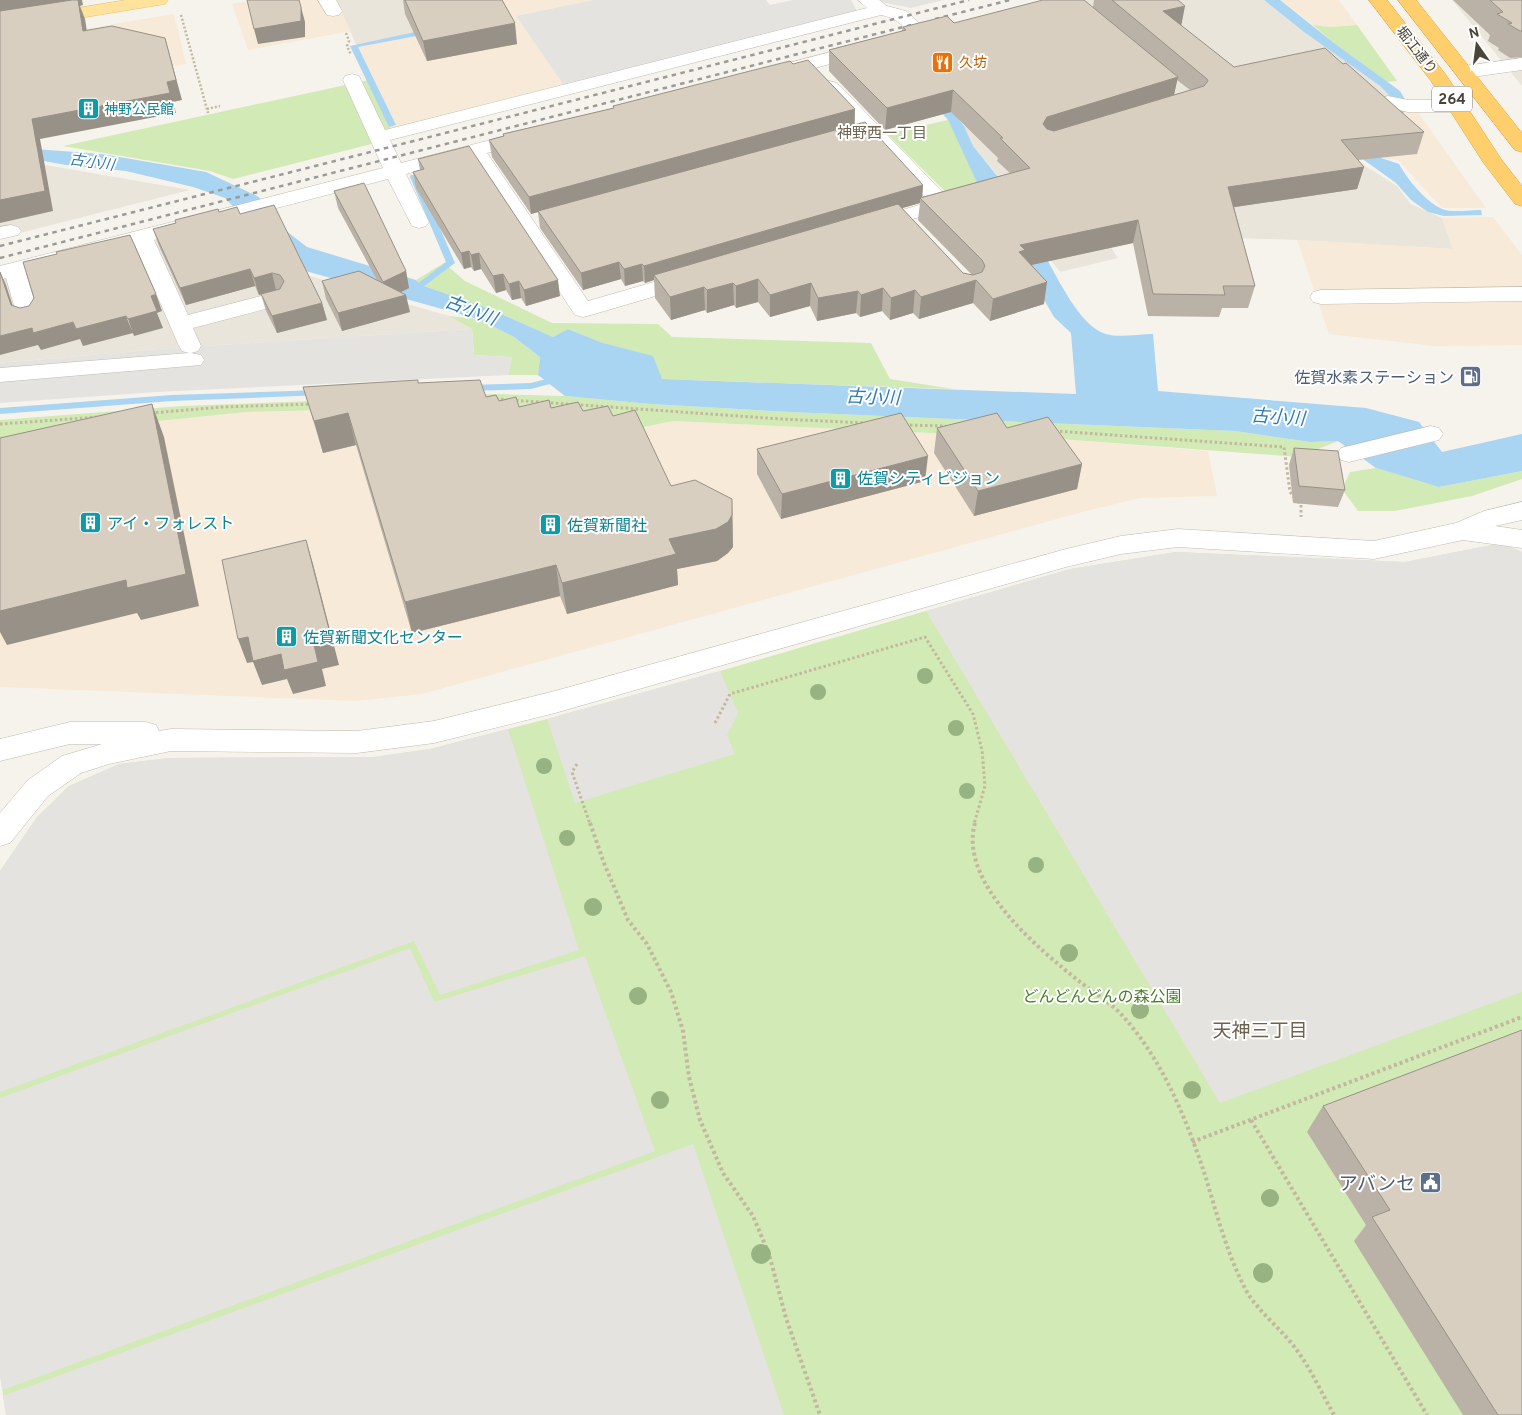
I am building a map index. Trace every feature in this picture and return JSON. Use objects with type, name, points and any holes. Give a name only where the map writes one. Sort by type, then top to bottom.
[{"type":"highway","name":"堀江通り","points":[[1378,0],[1439,79],[1493,162],[1522,200]]},
{"type":"highway","name":"堀江通り","points":[[1407,0],[1522,146]]},
{"type":"main road","points":[[0,26],[159,0]]},
{"type":"street","points":[[379,137],[874,5],[900,15],[932,32],[903,39]]},
{"type":"street","points":[[751,78],[884,44]]},
{"type":"street","points":[[808,64],[861,132],[943,204],[909,224],[855,230]]},
{"type":"street","points":[[1465,72],[1522,64]]},
{"type":"street","points":[[352,80],[418,222]]},
{"type":"street","points":[[1388,102],[1408,106],[1457,106]]},
{"type":"street","points":[[28,316],[7,271],[542,133]]},
{"type":"street","points":[[475,150],[535,222],[583,310],[715,272]]},
{"type":"street","points":[[0,375],[192,353],[142,236]]},
{"type":"street","points":[[1321,297],[1522,294]]},
{"type":"street","points":[[180,324],[276,299]]},
{"type":"street","points":[[1349,454],[1431,434]]},
{"type":"street","points":[[0,834],[38,788],[72,764],[109,753],[171,740],[357,742],[434,732],[555,702],[1066,558],[1121,545],[1178,538],[1374,550],[1462,531],[1492,517],[1522,511]]},
{"type":"street","points":[[1462,531],[1522,539]]},
{"type":"street","points":[[0,750],[70,733],[149,733],[171,740]]},
{"type":"path","points":[[330,6],[342,22],[349,41],[346,46],[360,75],[352,80]]},
{"type":"path","points":[[179,10],[208,113]]},
{"type":"path","points":[[207,109],[220,106]]},
{"type":"path","points":[[495,399],[781,419],[868,423]]},
{"type":"path","points":[[145,413],[222,407],[320,404]]},
{"type":"path","points":[[0,424],[106,416]]},
{"type":"path","points":[[898,424],[956,427]]},
{"type":"path","points":[[1052,431],[1284,447],[1290,492],[1301,505],[1301,520]]},
{"type":"path","points":[[715,723],[730,694],[925,637],[973,714],[982,750],[985,786],[973,829],[974,857],[988,890],[1018,927],[1078,980],[1118,1011],[1146,1044],[1176,1101],[1204,1173],[1221,1230],[1248,1293],[1297,1350],[1334,1415]]},
{"type":"path","points":[[577,764],[572,772],[607,872],[628,920],[647,944],[671,992],[683,1031],[689,1077],[700,1120],[723,1172],[753,1216],[766,1247],[786,1318],[820,1415]]},
{"type":"path","points":[[1192,1142],[1522,1018]]},
{"type":"path","points":[[1251,1120],[1427,1415]]},
{"type":"shaded area","points":[[254,0],[335,0],[351,31],[248,50],[232,4]]},
{"type":"shaded area","points":[[335,0],[473,0],[485,22],[357,46]]},
{"type":"shaded area","points":[[473,0],[593,0],[516,16],[570,94],[395,138],[353,49],[357,46],[484,22]]},
{"type":"shaded area","points":[[593,0],[766,0],[770,5],[793,0],[851,0],[862,20],[570,94],[516,16]]},
{"type":"shaded area","points":[[879,0],[943,0],[911,8]]},
{"type":"shaded area","points":[[1080,0],[1264,0],[1304,32],[1380,86],[1406,110],[1007,187],[973,146],[964,126],[1165,70]]},
{"type":"shaded area","points":[[1280,0],[1339,0],[1357,25],[1330,27],[1313,25]]},
{"type":"shaded area","points":[[1452,0],[1522,0],[1522,86],[1460,10]]},
{"type":"shaded area","points":[[174,14],[186,64],[74,84],[55,34]]},
{"type":"shaded area","points":[[1406,110],[1417,111],[1486,208],[1442,208],[1398,160],[1381,158],[1355,131]]},
{"type":"shaded area","points":[[1332,145],[1397,186],[1411,204],[1442,218],[1453,249],[1297,240],[1150,235],[1108,243],[1118,258],[1060,272],[1014,211]]},
{"type":"shaded area","points":[[34,163],[190,190],[0,238],[0,170]]},
{"type":"shaded area","points":[[1493,217],[1522,255],[1522,345],[1434,346],[1329,334],[1297,240],[1453,249],[1442,218]]},
{"type":"shaded area","points":[[233,220],[292,271],[449,316],[472,329],[171,348],[0,363],[0,280]]},
{"type":"shaded area","points":[[472,329],[474,355],[512,357],[508,375],[157,392],[0,403],[0,363],[171,348]]},
{"type":"shaded area","points":[[495,406],[639,428],[672,421],[1060,439],[1208,451],[1217,496],[1140,498],[1082,512],[422,694],[356,701],[0,687],[0,447],[119,425],[246,412]]},
{"type":"shaded area","points":[[1502,543],[1522,552],[1522,992],[1220,1103],[926,611],[1070,569],[1176,552],[1405,562]]},
{"type":"shaded area","points":[[720,671],[738,713],[727,735],[735,754],[575,803],[547,719]]},
{"type":"shaded area","points":[[508,729],[579,950],[440,995],[414,941],[0,1092],[0,871],[37,817],[70,786],[119,764],[169,758],[374,757],[430,749]]},
{"type":"shaded area","points":[[410,948],[434,1002],[585,956],[655,1151],[2,1390],[0,1374],[0,1098]]},
{"type":"shaded area","points":[[693,1144],[784,1415],[6,1415],[3,1396]]},
{"type":"green space","points":[[1313,25],[1330,27],[1357,25],[1397,81],[1387,82]]},
{"type":"green space","points":[[369,80],[395,138],[233,179],[210,171],[63,146]]},
{"type":"green space","points":[[948,120],[982,191],[958,204],[887,134]]},
{"type":"green space","points":[[444,263],[465,281],[552,323],[658,324],[672,337],[871,343],[890,379],[953,389],[662,379],[603,343],[568,329],[553,337],[490,309],[421,285],[416,280]]},
{"type":"green space","points":[[449,316],[478,319],[514,337],[540,357],[538,375],[508,375],[512,357],[474,355],[472,329]]},
{"type":"green space","points":[[494,394],[565,396],[651,404],[790,412],[1235,431],[1310,442],[1338,441],[1299,457],[1060,439],[673,421],[639,428],[495,406],[246,412],[119,425],[0,447],[0,420],[182,406]]},
{"type":"green space","points":[[1376,468],[1439,487],[1522,471],[1522,479],[1472,496],[1395,511],[1358,511],[1342,489],[1350,472]]},
{"type":"green space","name":"どんどんどんの森公園","points":[[1502,543],[1522,552],[1522,1415],[6,1415],[0,1374],[0,871],[37,817],[69,786],[119,764],[169,758],[374,757],[430,749],[720,671],[1070,569],[1176,552],[1405,562]]},
{"type":"water","name":"古小川","points":[[1264,0],[1280,0],[1334,43],[1400,91],[1406,101],[1406,110],[1402,115],[1354,137],[1381,158],[1399,164],[1418,190],[1429,201],[1442,209],[1451,211],[1481,210],[1482,215],[1444,216],[1428,212],[1411,200],[1396,183],[1343,145],[1045,256],[1063,289],[1087,322],[1096,330],[1117,336],[1153,334],[1158,391],[1366,408],[1419,422],[1442,452],[1522,434],[1522,471],[1439,487],[1376,468],[1338,441],[1310,442],[1235,431],[790,412],[651,404],[565,396],[538,375],[540,357],[514,337],[478,319],[291,267],[225,198],[193,187],[126,171],[66,165],[0,153],[34,149],[102,154],[206,172],[257,196],[277,211],[285,230],[307,247],[416,280],[421,285],[490,309],[553,337],[568,329],[603,343],[653,356],[662,379],[1076,394],[1071,333],[1054,317],[981,191],[948,120],[933,103],[939,93],[964,126],[973,146],[1006,187],[1391,97],[1380,86],[1304,32]]},
{"type":"building","points":[[78,0],[83,31],[112,26],[165,38],[176,80],[167,82],[170,93],[32,119],[45,191],[0,200],[0,11]]},
{"type":"building","points":[[247,0],[299,0],[301,21],[254,29]]},
{"type":"building","points":[[405,0],[502,0],[515,23],[423,41]]},
{"type":"building","points":[[1043,0],[1084,0],[1178,77],[1047,117],[1043,124],[1047,129],[1054,131],[1204,86],[1208,81],[1207,79],[1112,0],[1178,0],[1185,6],[1163,11],[1234,67],[1325,48],[1343,64],[1346,63],[1424,132],[1341,140],[1364,167],[1228,187],[1255,286],[1223,286],[1225,295],[1153,294],[1138,220],[1020,245],[1025,250],[1019,252],[1047,282],[993,299],[976,280],[921,297],[915,290],[891,298],[883,288],[861,295],[858,291],[818,298],[811,283],[770,295],[758,279],[736,286],[733,283],[707,290],[704,287],[670,297],[654,275],[898,204],[963,273],[973,275],[982,272],[985,266],[982,260],[920,198],[1030,168],[1000,138],[1003,138],[953,90],[887,108],[829,50],[906,30],[903,27],[947,16],[954,23]]},
{"type":"building","points":[[1490,0],[1522,0],[1522,31],[1508,24],[1512,23],[1497,14],[1503,12]]},
{"type":"building","points":[[808,60],[855,109],[529,197],[489,140],[504,136],[503,134],[614,108],[613,106],[758,69],[790,61],[793,64]]},
{"type":"building","points":[[865,122],[923,185],[644,266],[642,264],[624,269],[619,262],[581,273],[538,211]]},
{"type":"building","points":[[469,146],[558,280],[524,290],[519,281],[509,284],[503,274],[493,276],[479,253],[471,255],[469,251],[461,253],[413,172],[424,169],[418,159]]},
{"type":"building","points":[[364,183],[406,271],[383,282],[334,191]]},
{"type":"building","points":[[274,205],[322,303],[272,316],[261,294],[280,289],[284,281],[280,275],[272,273],[254,278],[250,269],[180,288],[153,229],[176,223],[175,220],[218,209],[219,212],[237,207],[240,214]]},
{"type":"building","points":[[130,235],[156,294],[151,296],[157,311],[128,319],[126,316],[76,329],[73,322],[33,333],[32,328],[0,336],[0,272],[11,305],[20,308],[29,306],[34,298],[23,262],[57,254],[56,252]]},
{"type":"building","points":[[359,271],[406,295],[338,313],[322,281]]},
{"type":"building","name":"佐賀新聞社","points":[[418,380],[418,383],[480,380],[486,397],[496,395],[499,401],[516,397],[519,407],[549,400],[551,408],[578,402],[583,411],[608,406],[613,416],[635,410],[671,486],[695,480],[732,499],[732,515],[728,522],[716,529],[669,539],[676,554],[562,583],[556,565],[405,602],[348,413],[314,421],[303,387]]},
{"type":"building","name":"アイ・フォレスト","points":[[152,404],[186,574],[127,588],[126,580],[0,611],[0,438]]},
{"type":"building","points":[[901,413],[928,456],[782,494],[757,449]]},
{"type":"building","points":[[997,413],[1007,428],[1048,417],[1082,464],[978,491],[937,428]]},
{"type":"building","points":[[1294,448],[1338,451],[1345,490],[1299,486]]},
{"type":"building","name":"佐賀新聞文化センター","points":[[306,540],[332,641],[314,645],[318,662],[284,670],[281,654],[253,661],[248,637],[238,639],[222,560]]},
{"type":"building","name":"アバンセ","points":[[1522,1030],[1522,1415],[1498,1415],[1372,1217],[1390,1210],[1323,1106]]},
{"type":"waterway","points":[[392,125],[354,46],[429,31]]},
{"type":"waterway","points":[[414,177],[451,263],[415,290]]},
{"type":"waterway","points":[[469,388],[531,386],[562,378]]},
{"type":"waterway","points":[[0,411],[172,398],[320,393]]},
{"type":"railway","points":[[0,246],[969,0]]},
{"type":"railway","points":[[935,19],[1010,0]]},
{"type":"railway","points":[[0,258],[915,24]]},
{"type":"place","name":"久坊","points":[[943,62]]},
{"type":"place","name":"神野公民館","points":[[88,109]]},
{"type":"place","name":"佐賀水素ステーション","points":[[1470,377]]},
{"type":"place","name":"佐賀シティビジョン","points":[[841,478]]},
{"type":"place","name":"アイ・フォレスト","points":[[91,523]]},
{"type":"place","name":"佐賀新聞社","points":[[551,525]]},
{"type":"place","name":"佐賀新聞文化センター","points":[[287,637]]},
{"type":"place","name":"アバンセ","points":[[1431,1183]]},
{"type":"district","name":"神野西一丁目","points":[[882,133]]},
{"type":"district","name":"天神三丁目","points":[[1260,1030]]}]
